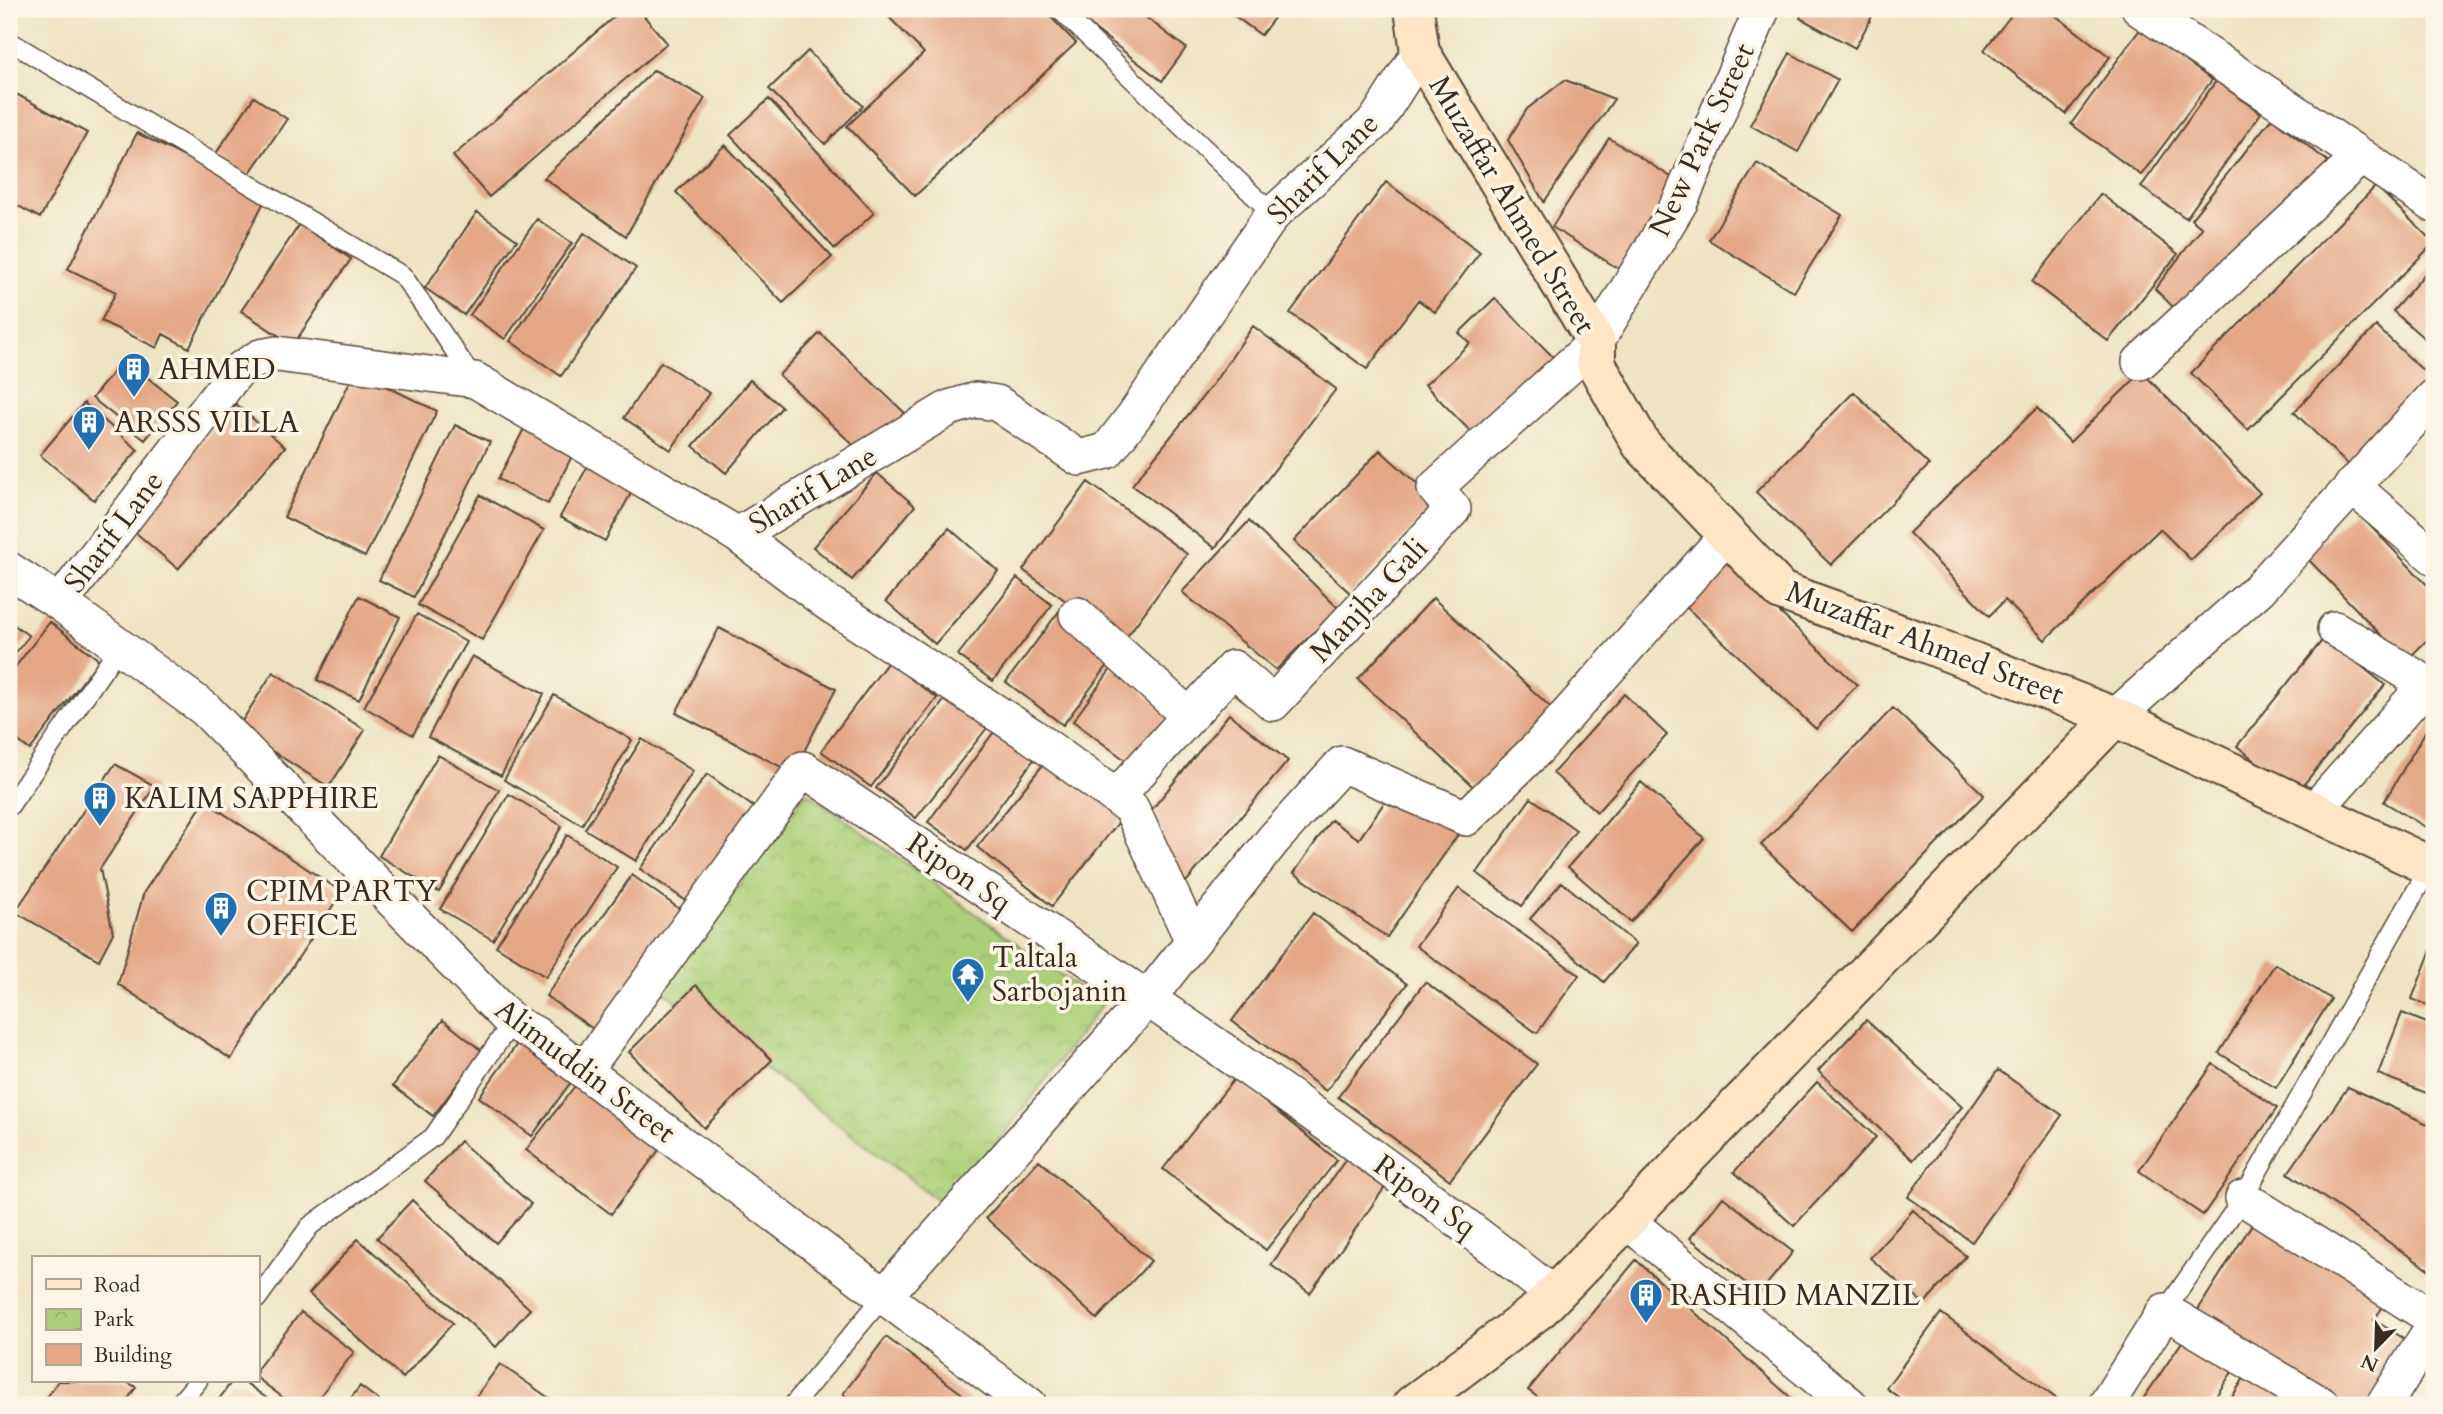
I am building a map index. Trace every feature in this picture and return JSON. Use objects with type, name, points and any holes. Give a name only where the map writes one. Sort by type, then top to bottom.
[{"type":"main road","name":"Muzaffar Ahmed Street","points":[[1414,9],[1420,52],[1596,342],[1596,364],[1641,444],[1781,592],[1925,643],[2115,717],[2432,867]]},
{"type":"main road","points":[[1412,1405],[1540,1309],[2115,717]]},
{"type":"street","name":"New Park Street","points":[[1596,342],[1680,202],[1762,9]]},
{"type":"street","points":[[2140,9],[2434,205]]},
{"type":"street","name":"Sharif Lane","points":[[60,603],[236,372],[260,357],[290,354],[475,380],[738,535],[949,408],[976,400],[998,403],[1079,458],[1107,451],[1273,214],[1376,121],[1420,52]]},
{"type":"street","points":[[2140,362],[2361,156]]},
{"type":"street","name":"Manjha Gali","points":[[1116,796],[1233,668],[1273,704],[1453,509],[1435,488],[1596,342]]},
{"type":"street","points":[[2115,717],[2259,589],[2434,397]]},
{"type":"street","points":[[2352,486],[2434,557]]},
{"type":"street","points":[[738,535],[828,603],[1032,736],[1131,808],[1193,942]]},
{"type":"street","points":[[884,1296],[1147,998],[1273,840],[1342,764],[1466,818],[1537,749],[1727,535]]},
{"type":"street","name":"Alimuddin Street","points":[[9,570],[60,603],[205,709],[512,1022],[535,1034],[1029,1405]]},
{"type":"street","points":[[1077,615],[1189,716]]},
{"type":"street","points":[[2315,811],[2427,684],[2335,629]]},
{"type":"street","name":"Ripon Sq","points":[[584,1071],[803,769],[1147,998],[1457,1217],[1554,1295]]},
{"type":"street","points":[[2243,1198],[2434,1319]]},
{"type":"street","points":[[1626,1220],[1850,1405]]},
{"type":"street","points":[[2106,1405],[2165,1311],[2322,1405]]},
{"type":"street","points":[[2384,1405],[2434,1325]]},
{"type":"lane","points":[[1059,9],[1273,214]]},
{"type":"lane","points":[[9,41],[403,275],[475,380]]},
{"type":"lane","points":[[9,807],[120,647]]},
{"type":"lane","points":[[2165,1311],[2243,1198],[2432,867]]},
{"type":"lane","points":[[259,1297],[310,1226],[433,1137],[512,1022]]},
{"type":"lane","points":[[793,1405],[884,1296]]},
{"type":"lane","points":[[178,1405],[197,1382]]},
{"type":"green space","points":[[807,792],[1102,1005],[948,1208],[662,990]]},
{"type":"building","points":[[623,9],[638,9],[667,43],[489,197],[453,156]]},
{"type":"building","points":[[881,9],[1043,9],[1076,43],[915,196],[847,126],[924,53]]},
{"type":"building","points":[[1069,9],[1135,9],[1186,48],[1162,81]]},
{"type":"building","points":[[1225,9],[1281,9],[1261,35]]},
{"type":"building","points":[[1805,9],[1876,9],[1855,48],[1800,18]]},
{"type":"building","points":[[2016,9],[2047,9],[2110,57],[2066,114],[1984,50]]},
{"type":"building","points":[[2141,28],[2212,80],[2141,175],[2071,124]]},
{"type":"building","points":[[808,51],[863,106],[825,144],[769,89]]},
{"type":"building","points":[[1790,53],[1838,80],[1798,152],[1750,125]]},
{"type":"building","points":[[654,70],[705,98],[626,236],[544,178]]},
{"type":"building","points":[[1565,80],[1614,99],[1544,202],[1508,140],[1527,109]]},
{"type":"building","points":[[2216,81],[2261,113],[2186,218],[2141,187]]},
{"type":"building","points":[[9,90],[87,133],[40,218],[9,201]]},
{"type":"building","points":[[254,97],[287,119],[247,177],[215,155]]},
{"type":"building","points":[[769,99],[874,213],[835,249],[730,135]]},
{"type":"building","points":[[2272,118],[2330,163],[2183,317],[2155,289],[2202,228],[2191,219]]},
{"type":"building","points":[[137,133],[266,198],[189,348],[163,334],[157,348],[101,321],[116,292],[68,269]]},
{"type":"building","points":[[1609,138],[1679,182],[1622,271],[1552,227]]},
{"type":"building","points":[[725,145],[832,257],[783,303],[676,192]]},
{"type":"building","points":[[1757,163],[1842,215],[1794,292],[1709,240]]},
{"type":"building","points":[[1386,182],[1480,252],[1435,312],[1418,300],[1367,369],[1290,313]]},
{"type":"building","points":[[2376,186],[2434,243],[2248,430],[2191,373]]},
{"type":"building","points":[[2101,194],[2178,254],[2108,341],[2032,282]]},
{"type":"building","points":[[477,212],[517,240],[464,315],[425,288]]},
{"type":"building","points":[[537,219],[572,243],[505,339],[470,315]]},
{"type":"building","points":[[300,224],[351,259],[293,345],[241,311]]},
{"type":"building","points":[[584,233],[636,268],[561,376],[510,341]]},
{"type":"building","points":[[2434,263],[2434,347],[2393,311]]},
{"type":"building","points":[[1495,298],[1556,360],[1476,437],[1425,385],[1470,343],[1459,333]]},
{"type":"building","points":[[1253,326],[1336,389],[1215,548],[1132,485],[1213,384]]},
{"type":"building","points":[[2376,326],[2434,381],[2352,469],[2294,412]]},
{"type":"building","points":[[820,333],[906,414],[865,456],[779,375]]},
{"type":"building","name":"AHMED","points":[[124,359],[177,401],[145,440],[92,398]]},
{"type":"building","points":[[661,362],[709,393],[671,450],[624,418]]},
{"type":"building","points":[[355,371],[437,411],[365,557],[284,517]]},
{"type":"building","points":[[2142,372],[2260,493],[2191,560],[2160,529],[2045,640],[2005,600],[1989,616],[1909,533],[2037,408],[2070,442]]},
{"type":"building","points":[[750,380],[782,407],[726,473],[693,446]]},
{"type":"building","points":[[1854,392],[1929,465],[1831,565],[1756,492]]},
{"type":"building","name":"ARSSS VILLA","points":[[84,403],[138,450],[94,500],[40,455]]},
{"type":"building","points":[[236,404],[285,447],[178,569],[128,526]]},
{"type":"building","points":[[528,421],[577,446],[548,504],[498,479]]},
{"type":"building","points":[[455,425],[490,442],[414,597],[379,580]]},
{"type":"building","points":[[1380,450],[1437,502],[1351,594],[1294,541]]},
{"type":"building","points":[[591,460],[636,484],[605,541],[560,517]]},
{"type":"building","points":[[877,473],[915,506],[852,580],[813,547]]},
{"type":"building","points":[[1088,482],[1187,554],[1123,642],[1023,570]]},
{"type":"building","points":[[480,495],[544,530],[482,640],[418,605]]},
{"type":"building","points":[[2355,510],[2434,592],[2434,633],[2406,661],[2306,557]]},
{"type":"building","points":[[1249,521],[1338,608],[1276,670],[1182,592]]},
{"type":"building","points":[[949,528],[998,571],[935,644],[886,601]]},
{"type":"building","points":[[1726,562],[1857,685],[1816,729],[1685,606]]},
{"type":"building","points":[[1017,578],[1052,605],[993,681],[958,655]]},
{"type":"building","points":[[359,596],[400,617],[359,700],[317,680]]},
{"type":"building","points":[[1433,598],[1559,715],[1483,796],[1358,679]]},
{"type":"building","points":[[1060,610],[1117,653],[1063,725],[1006,682]]},
{"type":"building","points":[[417,614],[466,642],[413,735],[364,707]]},
{"type":"building","points":[[9,621],[29,636],[9,661]]},
{"type":"building","points":[[50,622],[99,660],[30,750],[9,734],[9,675]]},
{"type":"building","points":[[719,628],[836,689],[793,773],[676,713]]},
{"type":"building","points":[[2325,637],[2385,685],[2296,794],[2237,746]]},
{"type":"building","points":[[472,656],[544,694],[501,776],[428,737]]},
{"type":"building","points":[[888,662],[937,698],[871,787],[821,751]]},
{"type":"building","points":[[1114,665],[1170,716],[1129,763],[1073,721]]},
{"type":"building","points":[[273,672],[365,730],[329,787],[237,729]]},
{"type":"building","points":[[1624,694],[1667,735],[1597,812],[1553,773]]},
{"type":"building","points":[[554,695],[632,740],[582,825],[504,780]]},
{"type":"building","points":[[947,697],[987,728],[916,818],[876,788]]},
{"type":"building","points":[[1893,708],[1984,795],[1852,932],[1761,845]]},
{"type":"building","points":[[1229,714],[1288,761],[1181,888],[1149,813]]},
{"type":"building","points":[[2434,717],[2434,832],[2384,802]]},
{"type":"building","points":[[996,729],[1035,758],[967,850],[928,822]]},
{"type":"building","points":[[642,739],[693,771],[636,861],[585,829]]},
{"type":"building","points":[[438,755],[499,790],[439,892],[379,856]]},
{"type":"building","points":[[1050,756],[1125,814],[1052,906],[977,847]]},
{"type":"building","name":"KALIM SAPPHIRE","points":[[115,764],[155,786],[100,869],[113,933],[99,960],[15,912]]},
{"type":"building","points":[[707,774],[762,813],[695,907],[640,869]]},
{"type":"building","points":[[1641,782],[1704,838],[1631,922],[1568,867]]},
{"type":"building","points":[[1395,787],[1459,833],[1387,937],[1294,873],[1331,820],[1359,839]]},
{"type":"building","points":[[509,794],[562,826],[493,940],[440,909]]},
{"type":"building","points":[[1531,798],[1576,830],[1522,906],[1477,873]]},
{"type":"building","name":"CPIM PARTY OFFICE","points":[[205,801],[342,892],[231,1059],[118,984],[144,892]]},
{"type":"building","points":[[567,835],[617,867],[546,977],[496,946]]},
{"type":"building","points":[[632,875],[681,910],[596,1031],[546,996]]},
{"type":"building","points":[[1562,882],[1636,944],[1604,982],[1530,919]]},
{"type":"building","points":[[1459,888],[1579,975],[1537,1033],[1416,946]]},
{"type":"building","points":[[1313,913],[1407,984],[1326,1091],[1232,1021]]},
{"type":"building","points":[[2434,942],[2434,1008],[2412,999]]},
{"type":"building","points":[[2275,964],[2331,999],[2276,1088],[2219,1053]]},
{"type":"building","points":[[1425,982],[1537,1064],[1450,1180],[1338,1097]]},
{"type":"building","points":[[696,985],[772,1060],[704,1128],[629,1052]]},
{"type":"building","points":[[2402,1013],[2434,1026],[2434,1096],[2378,1074]]},
{"type":"building","points":[[443,1020],[482,1051],[433,1116],[393,1086]]},
{"type":"building","points":[[1866,1020],[1962,1107],[1913,1160],[1818,1071]]},
{"type":"building","points":[[520,1040],[573,1079],[532,1136],[479,1097]]},
{"type":"building","points":[[2213,1064],[2277,1108],[2203,1215],[2139,1171]]},
{"type":"building","points":[[1998,1070],[2062,1115],[1972,1242],[1908,1197]]},
{"type":"building","points":[[581,1078],[665,1142],[611,1214],[526,1150]]},
{"type":"building","points":[[1235,1078],[1337,1160],[1266,1250],[1163,1169]]},
{"type":"building","points":[[1817,1082],[1876,1137],[1794,1226],[1734,1172]]},
{"type":"building","points":[[2348,1087],[2434,1127],[2434,1273],[2288,1173]]},
{"type":"building","points":[[460,1141],[531,1204],[496,1243],[425,1181]]},
{"type":"building","points":[[1349,1155],[1388,1183],[1310,1293],[1271,1265]]},
{"type":"building","points":[[1039,1160],[1151,1261],[1097,1319],[986,1218]]},
{"type":"building","points":[[1723,1197],[1793,1252],[1759,1294],[1690,1238]]},
{"type":"building","points":[[412,1200],[530,1309],[496,1347],[377,1238]]},
{"type":"building","points":[[1913,1210],[1966,1256],[1924,1304],[1870,1258]]},
{"type":"building","points":[[2259,1213],[2390,1296],[2374,1320],[2408,1341],[2367,1405],[2342,1405],[2196,1313]]},
{"type":"building","points":[[358,1239],[453,1323],[403,1378],[309,1294]]},
{"type":"building","name":"RASHID MANZIL","points":[[1636,1260],[1799,1405],[1548,1405],[1528,1390]]},
{"type":"building","points":[[301,1312],[354,1352],[313,1405],[293,1405],[259,1380],[259,1366]]},
{"type":"building","points":[[1941,1313],[2065,1405],[1909,1405],[1886,1388]]},
{"type":"building","points":[[2188,1333],[2236,1366],[2210,1405],[2139,1405]]},
{"type":"building","points":[[886,1337],[977,1405],[859,1405],[843,1394]]},
{"type":"building","points":[[500,1364],[559,1405],[470,1405]]},
{"type":"building","points":[[2250,1369],[2317,1405],[2231,1405],[2228,1403]]},
{"type":"building","points":[[57,1382],[127,1382],[136,1387],[124,1405],[42,1405]]},
{"type":"building","points":[[231,1382],[244,1382],[276,1405],[215,1405]]},
{"type":"building","points":[[360,1386],[385,1405],[346,1405]]},
{"type":"place","name":"AHMED","points":[[134,399]]},
{"type":"place","name":"ARSSS VILLA","points":[[89,452]]},
{"type":"place","name":"KALIM SAPPHIRE","points":[[100,828]]},
{"type":"place","name":"CPIM PARTY OFFICE","points":[[221,938]]},
{"type":"place","name":"Taltala Sarbojanin","points":[[968,1004]]},
{"type":"place","name":"RASHID MANZIL","points":[[1646,1325]]}]
